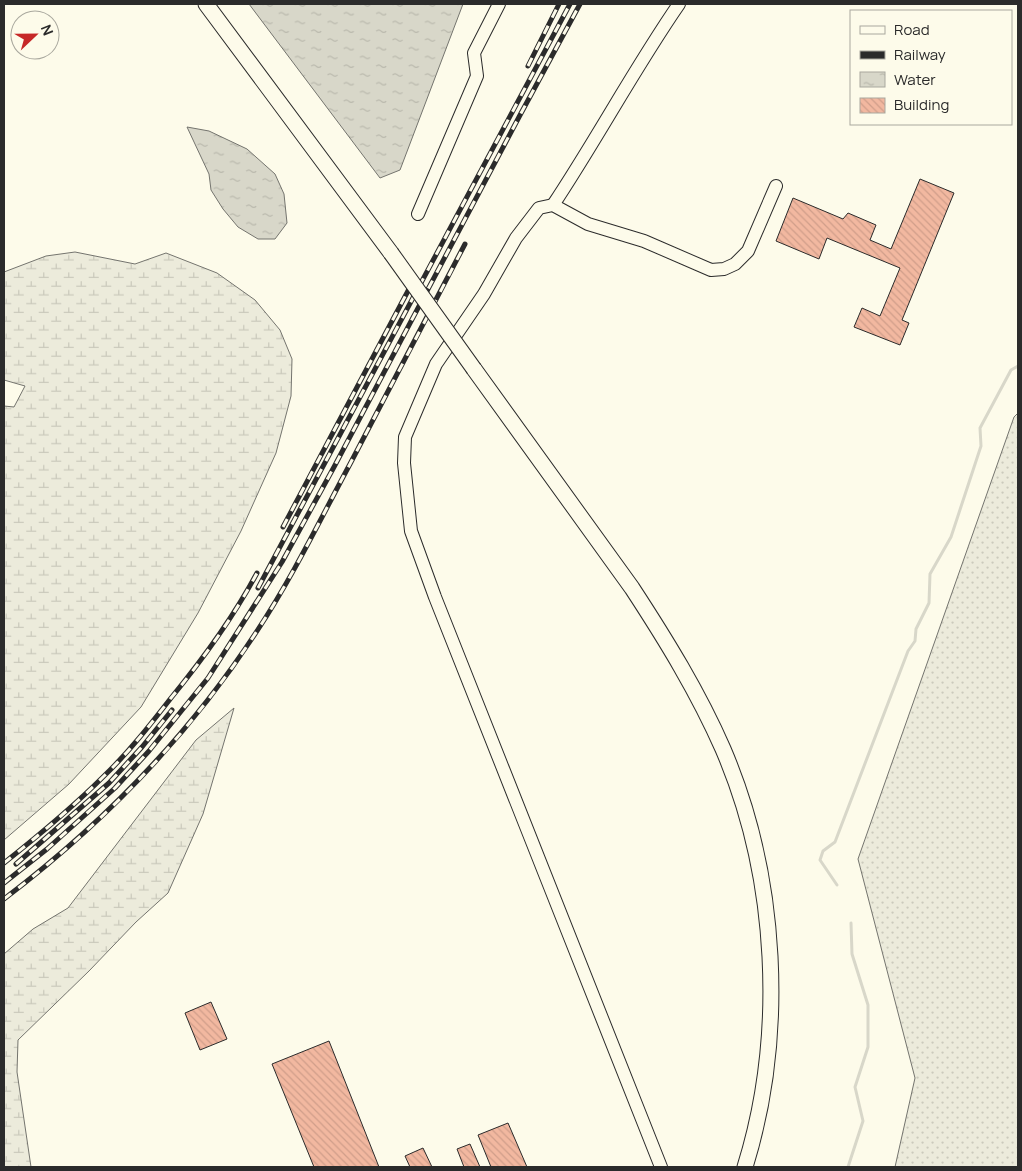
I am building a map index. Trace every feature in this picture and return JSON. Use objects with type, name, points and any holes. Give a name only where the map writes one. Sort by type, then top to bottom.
[{"type":"main road","points":[[206,4],[391,253],[632,588],[704,709],[724,751],[752,838],[764,900],[770,964],[771,1016],[763,1093],[754,1139],[745,1167]]},
{"type":"street","points":[[418,214],[477,76],[474,53],[499,4]]},
{"type":"street","points":[[553,205],[586,156],[652,44],[679,4]]},
{"type":"street","points":[[661,1167],[435,597],[411,531],[404,463],[405,437],[436,364],[484,294],[516,238],[540,208],[553,205],[588,224],[644,241],[711,270],[724,269],[735,264],[748,252],[776,186]]},
{"type":"green space","points":[[75,252],[135,264],[166,253],[217,273],[255,300],[280,330],[292,359],[291,396],[276,453],[241,531],[198,613],[141,707],[69,784],[4,840],[4,406],[14,407],[25,386],[4,380],[4,272],[46,256]]},
{"type":"green space","points":[[1018,413],[1018,1167],[895,1167],[915,1078],[858,859],[1014,417]]},
{"type":"green space","points":[[234,708],[203,814],[168,893],[136,922],[18,1040],[17,1072],[31,1167],[4,1167],[4,954],[33,929],[68,908],[196,740]]},
{"type":"water","points":[[249,4],[463,4],[400,170],[380,178]]},
{"type":"water","points":[[187,127],[209,131],[247,149],[275,174],[284,194],[287,223],[275,239],[258,239],[238,227],[223,209],[211,190],[209,174]]},
{"type":"building","points":[[920,179],[954,193],[902,320],[909,323],[900,345],[854,327],[862,308],[880,316],[900,268],[827,238],[819,259],[776,241],[793,198],[843,219],[848,213],[876,225],[870,240],[891,249]]},
{"type":"building","points":[[211,1002],[227,1039],[200,1050],[185,1013]]},
{"type":"building","points":[[329,1041],[379,1167],[314,1167],[272,1064]]},
{"type":"building","points":[[508,1123],[527,1167],[491,1167],[478,1135]]},
{"type":"building","points":[[470,1144],[480,1167],[464,1167],[457,1149]]},
{"type":"building","points":[[423,1148],[432,1167],[410,1167],[405,1156]]},
{"type":"waterway","points":[[837,885],[820,860],[823,851],[835,842],[908,651],[915,641],[916,629],[929,603],[930,574],[951,537],[981,446],[980,428],[1011,370],[1018,366]]},
{"type":"waterway","points":[[848,1167],[863,1121],[855,1087],[868,1047],[868,1005],[852,954],[851,923]]},
{"type":"railway","points":[[528,66],[559,4]]},
{"type":"railway","points":[[258,588],[570,4]]},
{"type":"railway","points":[[4,883],[47,849],[115,788],[149,751],[208,678],[282,562],[580,4]]},
{"type":"railway","points":[[4,899],[41,870],[110,809],[173,742],[230,670],[270,611],[294,570],[465,244]]},
{"type":"railway","points":[[283,527],[409,289]]},
{"type":"railway","points":[[4,863],[80,799],[131,748],[206,653],[228,622],[257,573]]},
{"type":"railway","points":[[16,864],[109,783],[172,710]]}]
